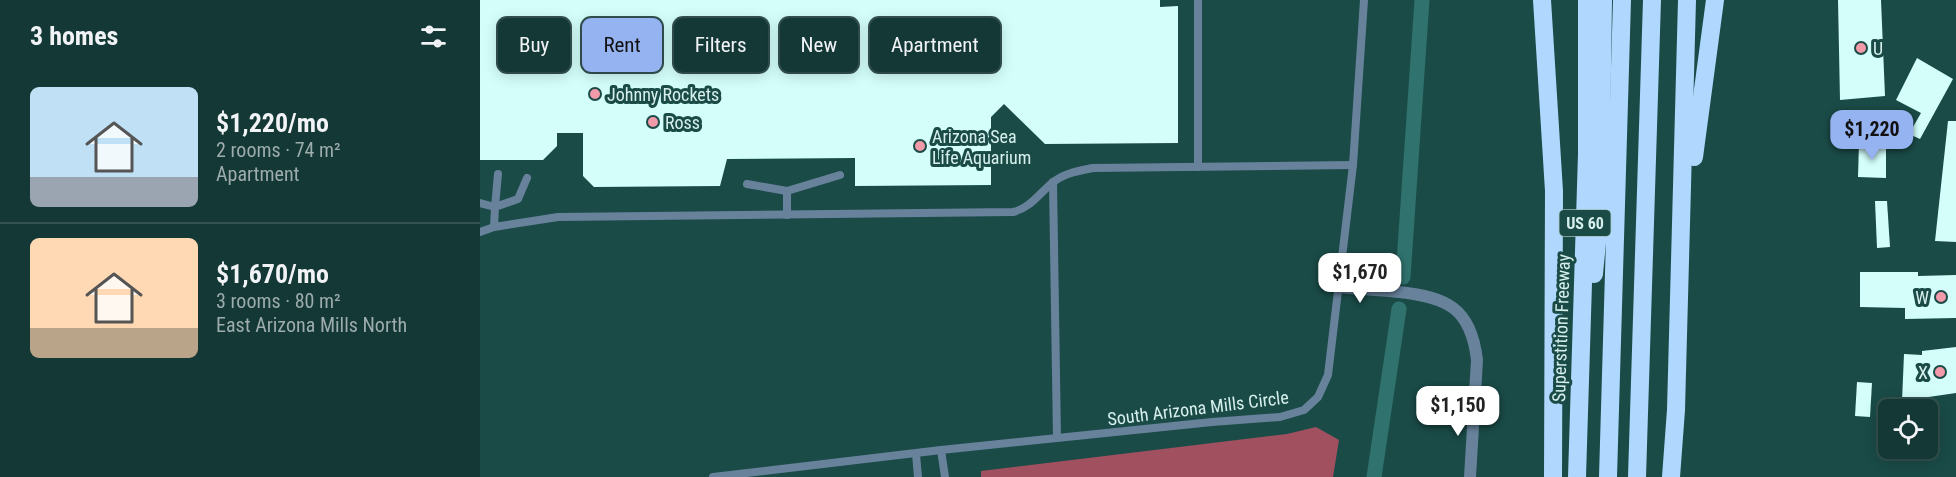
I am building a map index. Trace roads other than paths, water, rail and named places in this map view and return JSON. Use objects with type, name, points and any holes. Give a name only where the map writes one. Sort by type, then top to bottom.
[{"type":"highway","points":[[1542,0],[1554,191],[1554,455],[1552,477]]},
{"type":"highway","name":"Superstition Freeway","points":[[1577,477],[1587,154],[1587,0]]},
{"type":"highway","points":[[1578,446],[1600,211],[1603,0]]},
{"type":"highway","points":[[1608,477],[1622,0]]},
{"type":"highway","points":[[1671,477],[1676,410],[1687,0]]},
{"type":"highway","points":[[1680,266],[1715,0]]},
{"type":"highway","points":[[1637,477],[1652,4]]},
{"type":"street","points":[[1339,287],[1436,298],[1455,309],[1464,320],[1475,346],[1477,360],[1470,477]]},
{"type":"lane","points":[[1198,0],[1198,167]]},
{"type":"lane","name":"South Arizona Mills Circle","points":[[713,477],[941,450],[1280,417],[1304,410],[1318,397],[1328,375],[1353,165],[1364,0]]},
{"type":"lane","points":[[480,232],[494,227],[558,217],[1013,212],[1031,203],[1053,182],[1071,172],[1093,168],[1353,165]]},
{"type":"lane","points":[[494,227],[498,174]]},
{"type":"lane","points":[[747,184],[787,190],[840,175]]},
{"type":"lane","points":[[480,202],[495,207],[518,199],[527,178]]},
{"type":"lane","points":[[1053,182],[1057,438]]},
{"type":"lane","points":[[787,190],[787,214]]},
{"type":"lane","points":[[941,450],[945,477]]},
{"type":"lane","points":[[916,454],[918,477]]},
{"type":"waterway","points":[[1403,277],[1422,0]]},
{"type":"waterway","points":[[1374,477],[1399,309]]},
{"type":"place","name":"U","points":[[1861,48]]},
{"type":"place","name":"Johnny Rockets","points":[[595,94]]},
{"type":"place","name":"Ross","points":[[653,122]]},
{"type":"place","name":"Arizona Sea Life Aquarium","points":[[920,146]]},
{"type":"place","name":"W","points":[[1941,297]]},
{"type":"place","name":"X","points":[[1940,372]]}]
